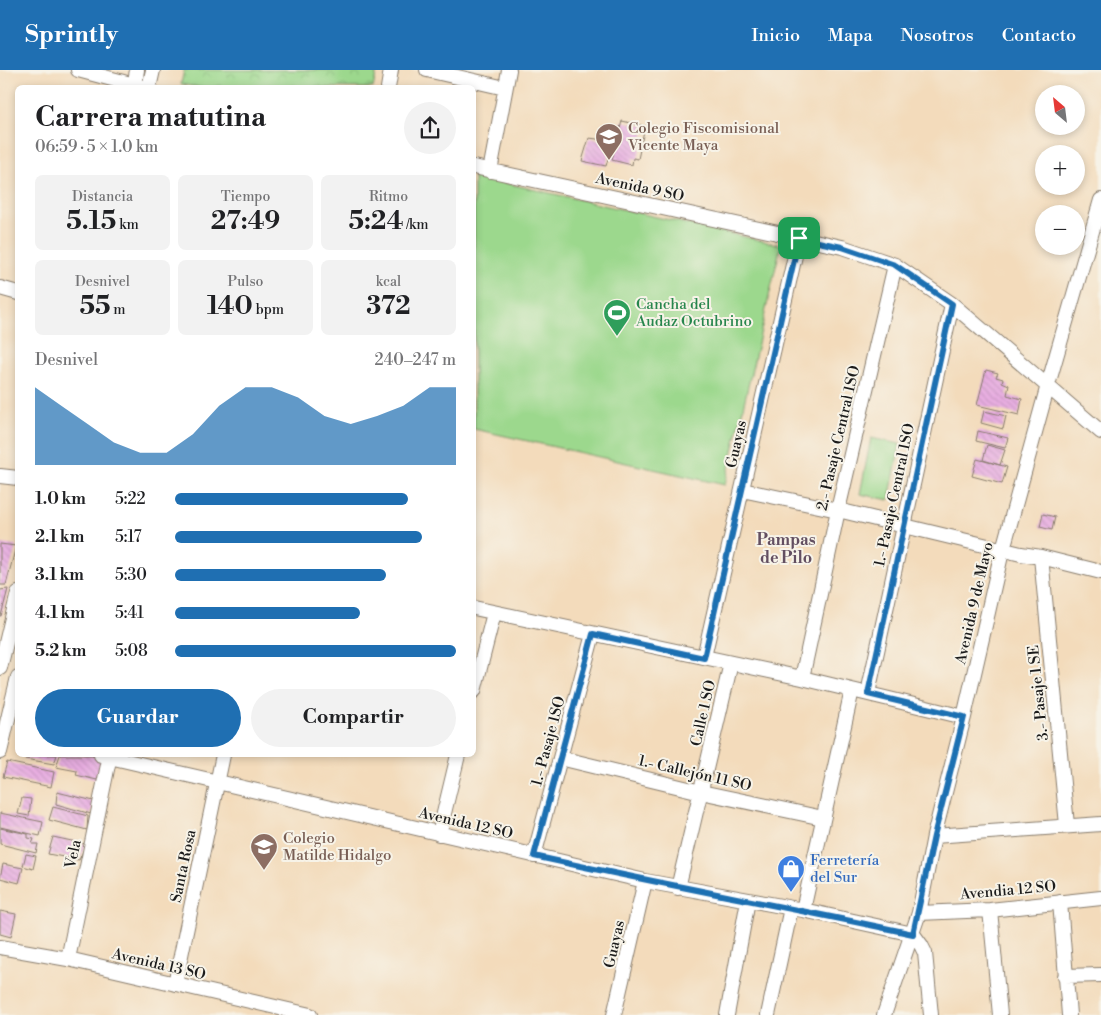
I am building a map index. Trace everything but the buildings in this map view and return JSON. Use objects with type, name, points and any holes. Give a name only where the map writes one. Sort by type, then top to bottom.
[{"type":"street","points":[[78,70],[134,85]]},
{"type":"street","points":[[137,70],[141,85]]},
{"type":"street","points":[[142,85],[153,70]]},
{"type":"street","points":[[388,85],[391,70]]},
{"type":"street","points":[[427,70],[505,88]]},
{"type":"street","points":[[490,171],[509,70]]},
{"type":"street","name":"Avenida 9 SO","points":[[476,168],[842,247],[895,265],[952,304],[1101,432]]},
{"type":"street","name":"Avenida 9 de Mayo","points":[[884,1015],[913,934],[934,836],[1003,549],[1101,200]]},
{"type":"street","name":"Guayas","points":[[704,658],[799,238]]},
{"type":"street","name":"2.- Pasaje Central 1SO","points":[[802,678],[838,510],[895,265]]},
{"type":"street","points":[[0,288],[15,292]]},
{"type":"street","name":"1.- Pasaje Central 1SO","points":[[868,694],[952,304]]},
{"type":"street","points":[[0,476],[15,478]]},
{"type":"street","points":[[742,490],[838,510],[1101,572]]},
{"type":"street","name":"3.- Pasaje 1 SE","points":[[1041,557],[1067,825]]},
{"type":"street","points":[[0,668],[15,606]]},
{"type":"street","points":[[476,608],[802,678],[964,717]]},
{"type":"street","points":[[476,684],[494,613]]},
{"type":"street","name":"1.- Pasaje 1SO","points":[[534,856],[593,634]]},
{"type":"street","name":"Calle 1 SO","points":[[678,888],[731,663]]},
{"type":"street","points":[[768,1015],[823,818],[852,690]]},
{"type":"street","points":[[0,752],[15,691]]},
{"type":"street","name":"Vela","points":[[68,959],[107,757]]},
{"type":"street","name":"Avenida 12 SO","points":[[111,757],[645,881],[797,909],[913,934]]},
{"type":"street","name":"Santa Rosa","points":[[175,984],[223,757]]},
{"type":"street","points":[[439,834],[458,757]]},
{"type":"street","name":"1.- Callejón 11 SO","points":[[560,758],[700,792],[823,818]]},
{"type":"street","points":[[934,836],[1101,824]]},
{"type":"street","name":"Guayas","points":[[614,1015],[645,881]]},
{"type":"street","name":"Avendia 12 SO","points":[[918,913],[990,910],[1101,898]]},
{"type":"street","points":[[727,1015],[748,900]]},
{"type":"street","points":[[1060,902],[1069,1015]]},
{"type":"street","points":[[990,910],[1000,1015]]},
{"type":"street","points":[[913,934],[924,953],[931,1015]]},
{"type":"street","name":"Avenida 13 SO","points":[[0,947],[68,959],[310,1015]]},
{"type":"street","points":[[1066,976],[1101,975]]},
{"type":"green space","points":[[184,70],[377,70],[374,85],[181,84]]},
{"type":"green space","name":"Cancha del Audaz Octubrino","points":[[476,176],[781,245],[725,485],[476,429]]},
{"type":"green space","points":[[871,438],[900,444],[889,500],[860,494]]},
{"type":"place","name":"Colegio Fiscomisional Vicente Maya","points":[[609,161]]},
{"type":"place","name":"Cancha del Audaz Octubrino","points":[[617,337]]},
{"type":"place","name":"Colegio Matilde Hidalgo","points":[[264,871]]},
{"type":"place","name":"Ferretería del Sur","points":[[791,893]]},
{"type":"district","name":"Pampas de Pilo","points":[[786,548]]},
{"type":"route","points":[[799,238],[842,247],[895,265],[952,304],[868,694],[964,717],[934,836],[913,934],[803,910],[678,888],[534,856],[593,634],[704,658],[799,238]]}]
